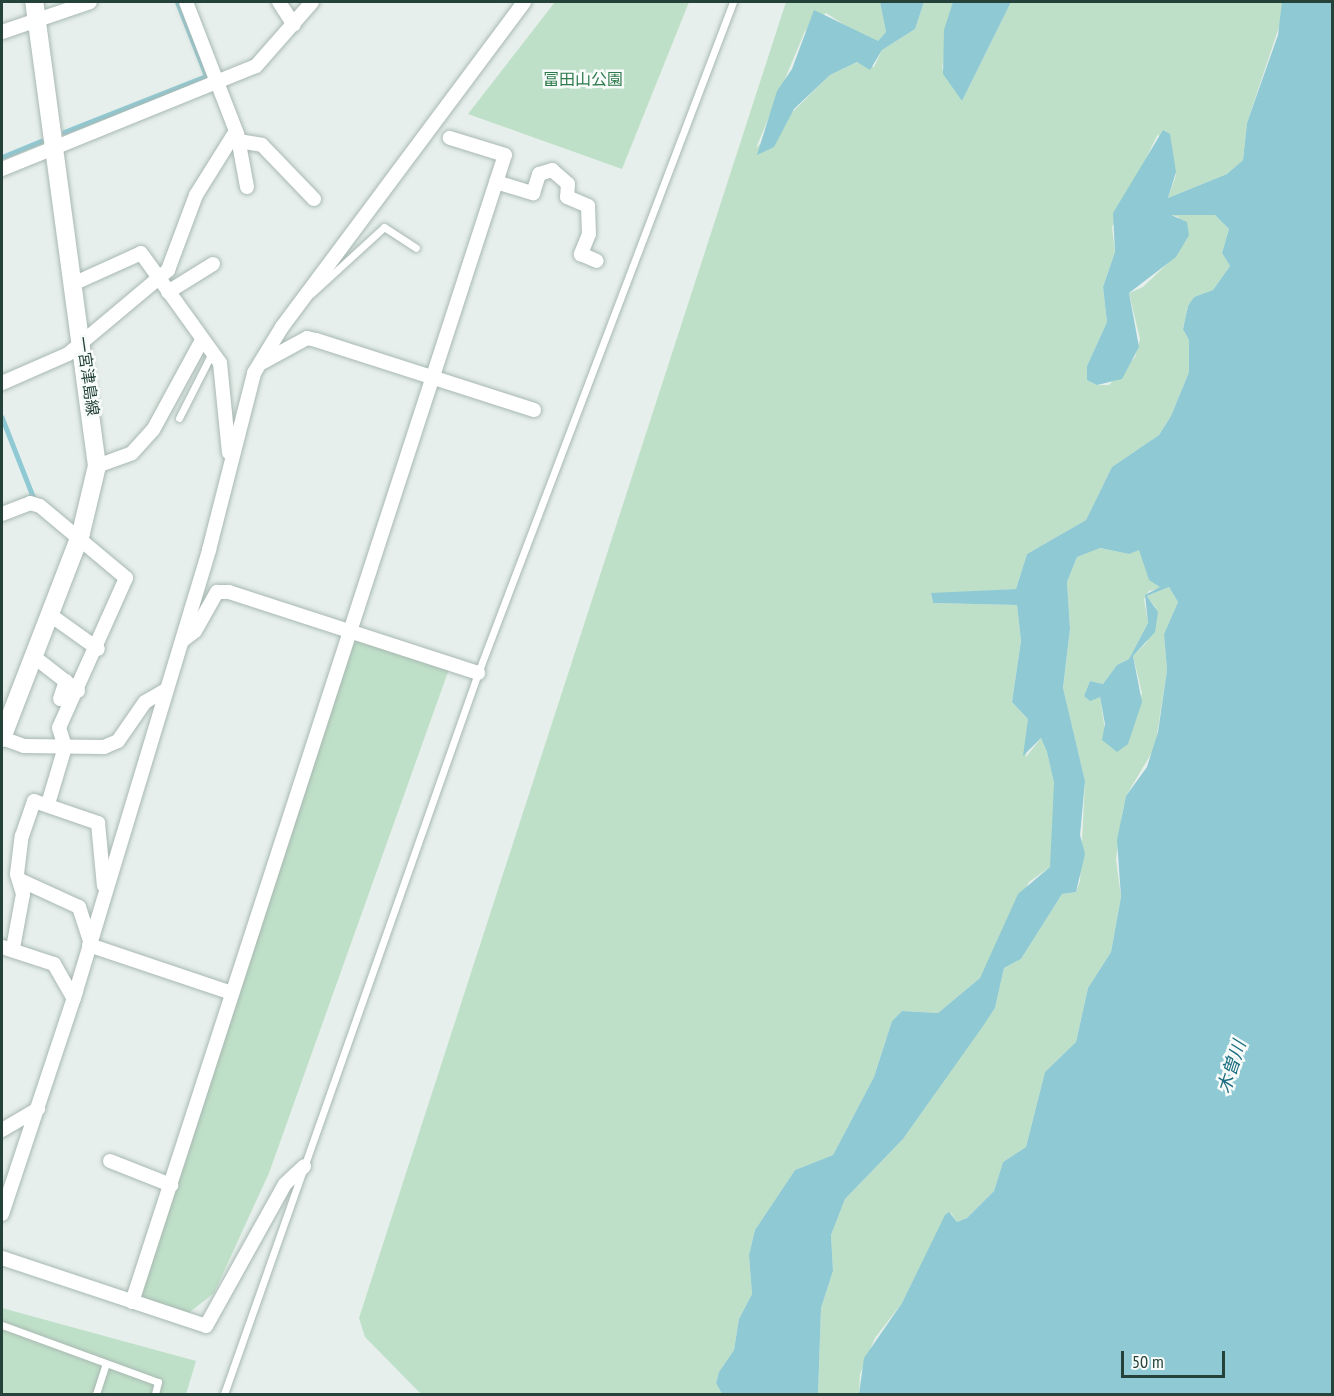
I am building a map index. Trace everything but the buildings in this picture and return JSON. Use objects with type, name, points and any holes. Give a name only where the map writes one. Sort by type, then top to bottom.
[{"type":"main road","name":"一宮津島線","points":[[2,738],[79,539],[97,466],[84,344],[34,2]]},
{"type":"street","points":[[2,32],[90,2]]},
{"type":"street","points":[[186,2],[218,81],[237,136],[247,187]]},
{"type":"street","points":[[279,2],[294,25]]},
{"type":"street","points":[[2,169],[256,66],[312,2]]},
{"type":"street","points":[[2,1214],[74,999],[105,889],[182,641],[230,455],[258,367],[301,302],[524,2]]},
{"type":"street","points":[[237,136],[262,145],[314,199]]},
{"type":"street","points":[[2,383],[84,344],[159,279],[180,245],[196,195],[237,136]]},
{"type":"street","points":[[132,1302],[505,155],[450,138]]},
{"type":"street","points":[[496,182],[533,193],[539,174],[552,170],[568,184],[567,197],[588,206],[591,218],[581,255],[597,261]]},
{"type":"street","points":[[75,283],[141,253],[222,370],[230,455]]},
{"type":"street","points":[[168,292],[211,271]]},
{"type":"street","points":[[258,367],[307,338],[534,410]]},
{"type":"street","points":[[97,466],[132,453],[153,429],[202,340]]},
{"type":"street","points":[[2,514],[30,503],[126,578],[112,600],[98,649],[59,728],[64,747],[48,804]]},
{"type":"street","points":[[182,641],[195,631],[217,592],[350,631],[478,673]]},
{"type":"street","points":[[50,614],[98,649]]},
{"type":"street","points":[[33,656],[78,691]]},
{"type":"street","points":[[60,699],[66,681]]},
{"type":"street","points":[[2,738],[24,746],[104,747],[118,741],[145,702],[166,690]]},
{"type":"street","points":[[74,999],[54,964],[7,948],[20,880],[22,836],[34,801],[98,823],[105,889]]},
{"type":"street","points":[[20,880],[79,907],[90,943]]},
{"type":"street","points":[[90,943],[232,993]]},
{"type":"street","points":[[2,1131],[38,1109]]},
{"type":"street","points":[[110,1161],[171,1185]]},
{"type":"street","points":[[2,1258],[206,1326],[285,1184],[304,1166]]},
{"type":"lane","points":[[224,1395],[478,673],[734,2]]},
{"type":"lane","points":[[301,302],[384,227],[416,248]]},
{"type":"lane","points":[[179,418],[212,353]]},
{"type":"lane","points":[[2,1325],[105,1366],[158,1382],[155,1395]]},
{"type":"lane","points":[[96,1395],[105,1366]]},
{"type":"green space","name":"冨田山公園","points":[[555,2],[689,2],[622,169],[468,114]]},
{"type":"green space","points":[[786,2],[880,2],[886,32],[878,41],[868,40],[826,13],[805,31],[756,148],[830,75],[857,62],[874,67],[882,50],[915,29],[924,2],[953,2],[942,68],[962,101],[1011,2],[1282,2],[1283,15],[1247,123],[1243,160],[1227,174],[1168,198],[1176,175],[1158,134],[1112,227],[1115,252],[1103,287],[1107,322],[1087,366],[1087,380],[1097,385],[1109,385],[1135,357],[1140,339],[1129,293],[1143,287],[1169,262],[1179,217],[1170,215],[1215,215],[1229,229],[1222,253],[1230,266],[1213,290],[1194,297],[1188,306],[1183,328],[1189,340],[1189,372],[1171,416],[1159,435],[1112,467],[1086,520],[1027,554],[1016,589],[931,594],[933,603],[1017,605],[1021,641],[1012,702],[1028,719],[1026,757],[1041,738],[1047,752],[1054,783],[1054,857],[1050,867],[1029,882],[980,978],[938,1013],[902,1011],[892,1021],[874,1077],[833,1155],[795,1170],[755,1230],[749,1255],[752,1294],[739,1319],[734,1350],[719,1372],[716,1383],[722,1394],[421,1394],[365,1337],[359,1318]]},
{"type":"green space","points":[[1099,548],[1129,554],[1139,549],[1161,588],[1149,591],[1144,599],[1148,623],[1129,659],[1117,665],[1103,684],[1090,681],[1084,696],[1100,697],[1105,730],[1128,744],[1142,693],[1133,656],[1147,642],[1156,608],[1147,596],[1169,587],[1178,602],[1164,634],[1167,670],[1155,747],[1126,796],[1122,815],[1116,859],[1121,897],[1111,952],[1088,988],[1076,1042],[1045,1072],[1026,1147],[1003,1162],[994,1191],[967,1218],[957,1222],[951,1213],[939,1229],[902,1303],[875,1338],[860,1374],[859,1394],[818,1394],[821,1308],[833,1271],[831,1235],[845,1199],[903,1139],[995,1008],[1004,968],[1021,959],[1062,894],[1076,892],[1080,881],[1085,781],[1063,689],[1070,629],[1067,582],[1077,557]]},
{"type":"green space","points":[[353,636],[449,669],[269,1173],[214,1293],[186,1315],[137,1300]]},
{"type":"green space","points":[[2,1308],[196,1361],[186,1394],[2,1394]]},
{"type":"water","points":[[880,2],[924,2],[915,29],[882,50],[870,70],[857,62],[830,75],[794,109],[774,147],[757,155],[777,91],[792,69],[814,10],[878,41],[886,32]]},
{"type":"water","points":[[953,2],[1011,2],[962,101],[943,74],[944,30]]},
{"type":"water","name":"木曽川","points":[[1282,2],[1332,2],[1332,1394],[859,1394],[864,1358],[902,1303],[945,1215],[949,1212],[957,1222],[967,1218],[994,1191],[1003,1162],[1026,1147],[1045,1072],[1076,1042],[1088,988],[1111,952],[1121,897],[1117,840],[1126,796],[1147,767],[1158,732],[1167,670],[1164,634],[1178,602],[1169,587],[1147,596],[1158,612],[1155,632],[1133,656],[1142,702],[1128,744],[1117,752],[1102,740],[1105,724],[1100,697],[1090,701],[1084,696],[1090,681],[1103,684],[1117,665],[1129,659],[1148,623],[1145,595],[1160,587],[1149,580],[1139,550],[1129,554],[1100,548],[1077,557],[1067,582],[1070,629],[1063,688],[1085,781],[1080,835],[1085,854],[1076,892],[1062,894],[1021,959],[1004,968],[995,1008],[983,1026],[903,1139],[845,1199],[831,1235],[833,1271],[821,1308],[818,1394],[722,1394],[716,1383],[719,1372],[734,1350],[739,1319],[752,1294],[749,1255],[755,1230],[795,1170],[833,1155],[874,1077],[892,1021],[902,1011],[938,1013],[980,978],[1018,894],[1050,867],[1054,783],[1047,752],[1041,738],[1023,756],[1028,719],[1012,702],[1021,641],[1017,605],[933,603],[931,593],[1016,589],[1027,554],[1086,520],[1112,467],[1159,435],[1171,416],[1189,372],[1189,340],[1183,329],[1188,306],[1194,297],[1213,290],[1230,266],[1222,253],[1229,229],[1215,215],[1171,215],[1187,222],[1189,235],[1176,257],[1129,293],[1139,347],[1122,379],[1097,385],[1087,380],[1087,366],[1107,322],[1103,287],[1115,252],[1113,213],[1163,130],[1170,134],[1176,172],[1168,198],[1227,174],[1243,160],[1247,123],[1278,35]]},
{"type":"waterway","points":[[64,132],[206,76],[177,2]]},
{"type":"waterway","points":[[2,157],[41,141]]},
{"type":"waterway","points":[[2,417],[33,496],[26,499]]}]
